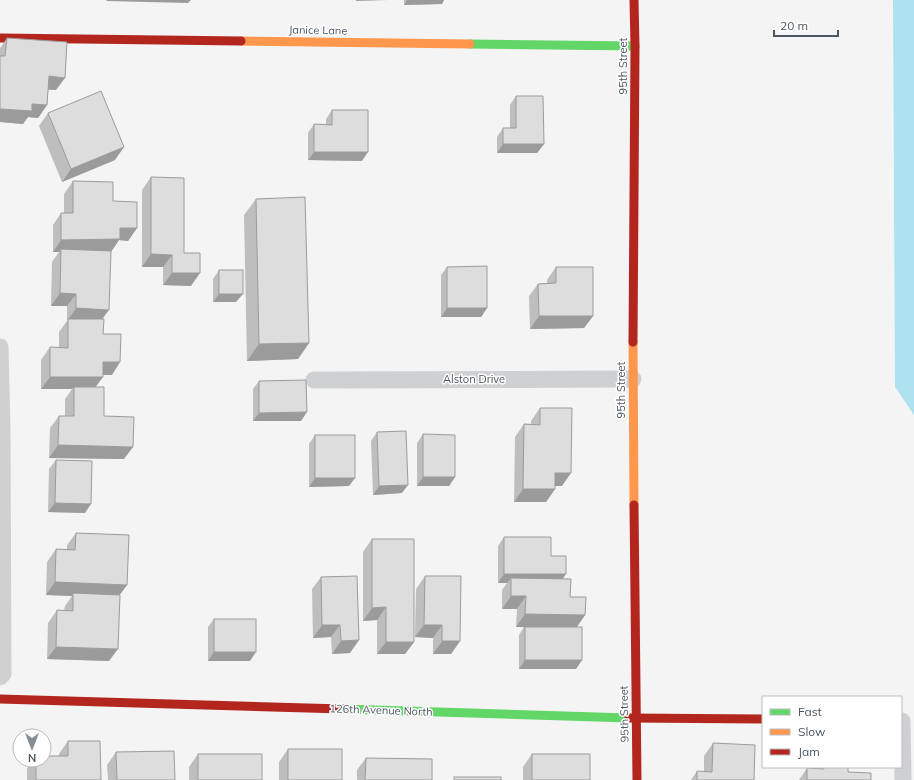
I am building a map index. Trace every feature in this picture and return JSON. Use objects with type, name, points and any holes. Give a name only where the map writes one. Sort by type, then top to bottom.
[{"type":"street","name":"95th Street","points":[[634,0],[633,379],[637,780]]},
{"type":"street","name":"Janice Lane","points":[[0,38],[635,46]]},
{"type":"street","points":[[0,347],[3,674],[0,677]]},
{"type":"street","name":"Alston Drive","points":[[314,380],[633,379]]},
{"type":"street","name":"126th Avenue North","points":[[0,699],[636,718],[762,719]]},
{"type":"street","points":[[903,780],[906,721]]},
{"type":"water","points":[[893,0],[914,0],[914,415],[895,387]]},
{"type":"building","points":[[7,38],[67,42],[65,78],[49,76],[47,105],[32,104],[32,111],[0,109],[0,56],[5,56]]},
{"type":"building","points":[[101,91],[124,147],[71,169],[48,113]]},
{"type":"building","points":[[516,96],[543,96],[544,144],[503,144],[503,128],[516,128]]},
{"type":"building","points":[[332,110],[368,110],[368,152],[314,152],[314,124],[332,125]]},
{"type":"building","points":[[151,177],[184,178],[184,253],[200,253],[200,273],[172,273],[172,255],[151,254]]},
{"type":"building","points":[[73,181],[113,182],[113,201],[137,202],[137,228],[120,228],[120,239],[61,240],[61,213],[73,213]]},
{"type":"building","points":[[305,197],[309,343],[259,344],[256,199]]},
{"type":"building","points":[[61,249],[111,251],[109,310],[76,308],[76,294],[60,293]]},
{"type":"building","points":[[487,266],[487,308],[447,308],[447,267]]},
{"type":"building","points":[[556,267],[593,267],[593,316],[539,316],[538,284],[556,283]]},
{"type":"building","points":[[219,270],[243,270],[243,294],[219,294]]},
{"type":"building","points":[[68,319],[104,319],[103,334],[121,334],[120,362],[103,362],[103,377],[50,377],[50,347],[68,348]]},
{"type":"building","points":[[306,380],[307,412],[259,413],[259,381]]},
{"type":"building","points":[[74,387],[104,387],[104,416],[134,417],[133,447],[58,445],[59,416],[74,416]]},
{"type":"building","points":[[540,408],[572,408],[571,473],[555,473],[555,489],[523,489],[524,424],[540,425]]},
{"type":"building","points":[[406,431],[408,485],[379,486],[377,432]]},
{"type":"building","points":[[423,434],[455,435],[455,477],[423,477]]},
{"type":"building","points":[[315,435],[355,435],[355,478],[315,478]]},
{"type":"building","points":[[56,460],[92,461],[91,504],[55,503]]},
{"type":"building","points":[[76,533],[129,535],[127,585],[55,582],[56,549],[75,550]]},
{"type":"building","points":[[504,537],[551,537],[551,556],[566,556],[566,574],[504,574]]},
{"type":"building","points":[[372,539],[414,539],[414,642],[386,642],[386,607],[372,608]]},
{"type":"building","points":[[357,576],[359,640],[341,641],[340,625],[322,625],[321,577]]},
{"type":"building","points":[[425,576],[461,576],[460,641],[442,641],[442,625],[424,625]]},
{"type":"building","points":[[511,578],[571,579],[570,597],[586,597],[585,615],[525,614],[526,596],[511,596]]},
{"type":"building","points":[[73,593],[120,595],[118,649],[56,647],[57,610],[73,611]]},
{"type":"building","points":[[214,619],[256,619],[256,652],[214,652]]},
{"type":"building","points":[[525,627],[582,627],[582,660],[525,660]]},
{"type":"building","points":[[68,741],[100,741],[101,780],[36,780],[36,768],[52,768],[52,756],[68,756]]},
{"type":"building","points":[[713,743],[755,745],[754,780],[697,780],[697,771],[712,772]]},
{"type":"building","points":[[288,749],[342,749],[342,780],[288,780]]},
{"type":"building","points":[[174,751],[175,780],[117,780],[116,752]]},
{"type":"building","points":[[198,754],[262,754],[262,780],[198,780]]},
{"type":"building","points":[[532,754],[590,754],[590,780],[532,780]]},
{"type":"building","points":[[366,758],[432,759],[432,780],[365,780]]},
{"type":"building","points":[[807,768],[848,768],[848,772],[871,773],[871,780],[807,780]]},
{"type":"building","points":[[454,777],[501,777],[501,780],[454,780]]},
{"type":"traffic: fast","points":[[470,44],[635,46]]},
{"type":"traffic: fast","points":[[343,709],[629,718]]},
{"type":"traffic: slow","points":[[241,41],[470,44]]},
{"type":"traffic: slow","points":[[633,342],[634,505]]},
{"type":"traffic: jam","points":[[633,342],[634,0]]},
{"type":"traffic: jam","points":[[0,38],[241,41]]},
{"type":"traffic: jam","points":[[634,505],[637,780]]},
{"type":"traffic: jam","points":[[0,699],[343,709]]},
{"type":"traffic: jam","points":[[629,718],[762,719]]}]
